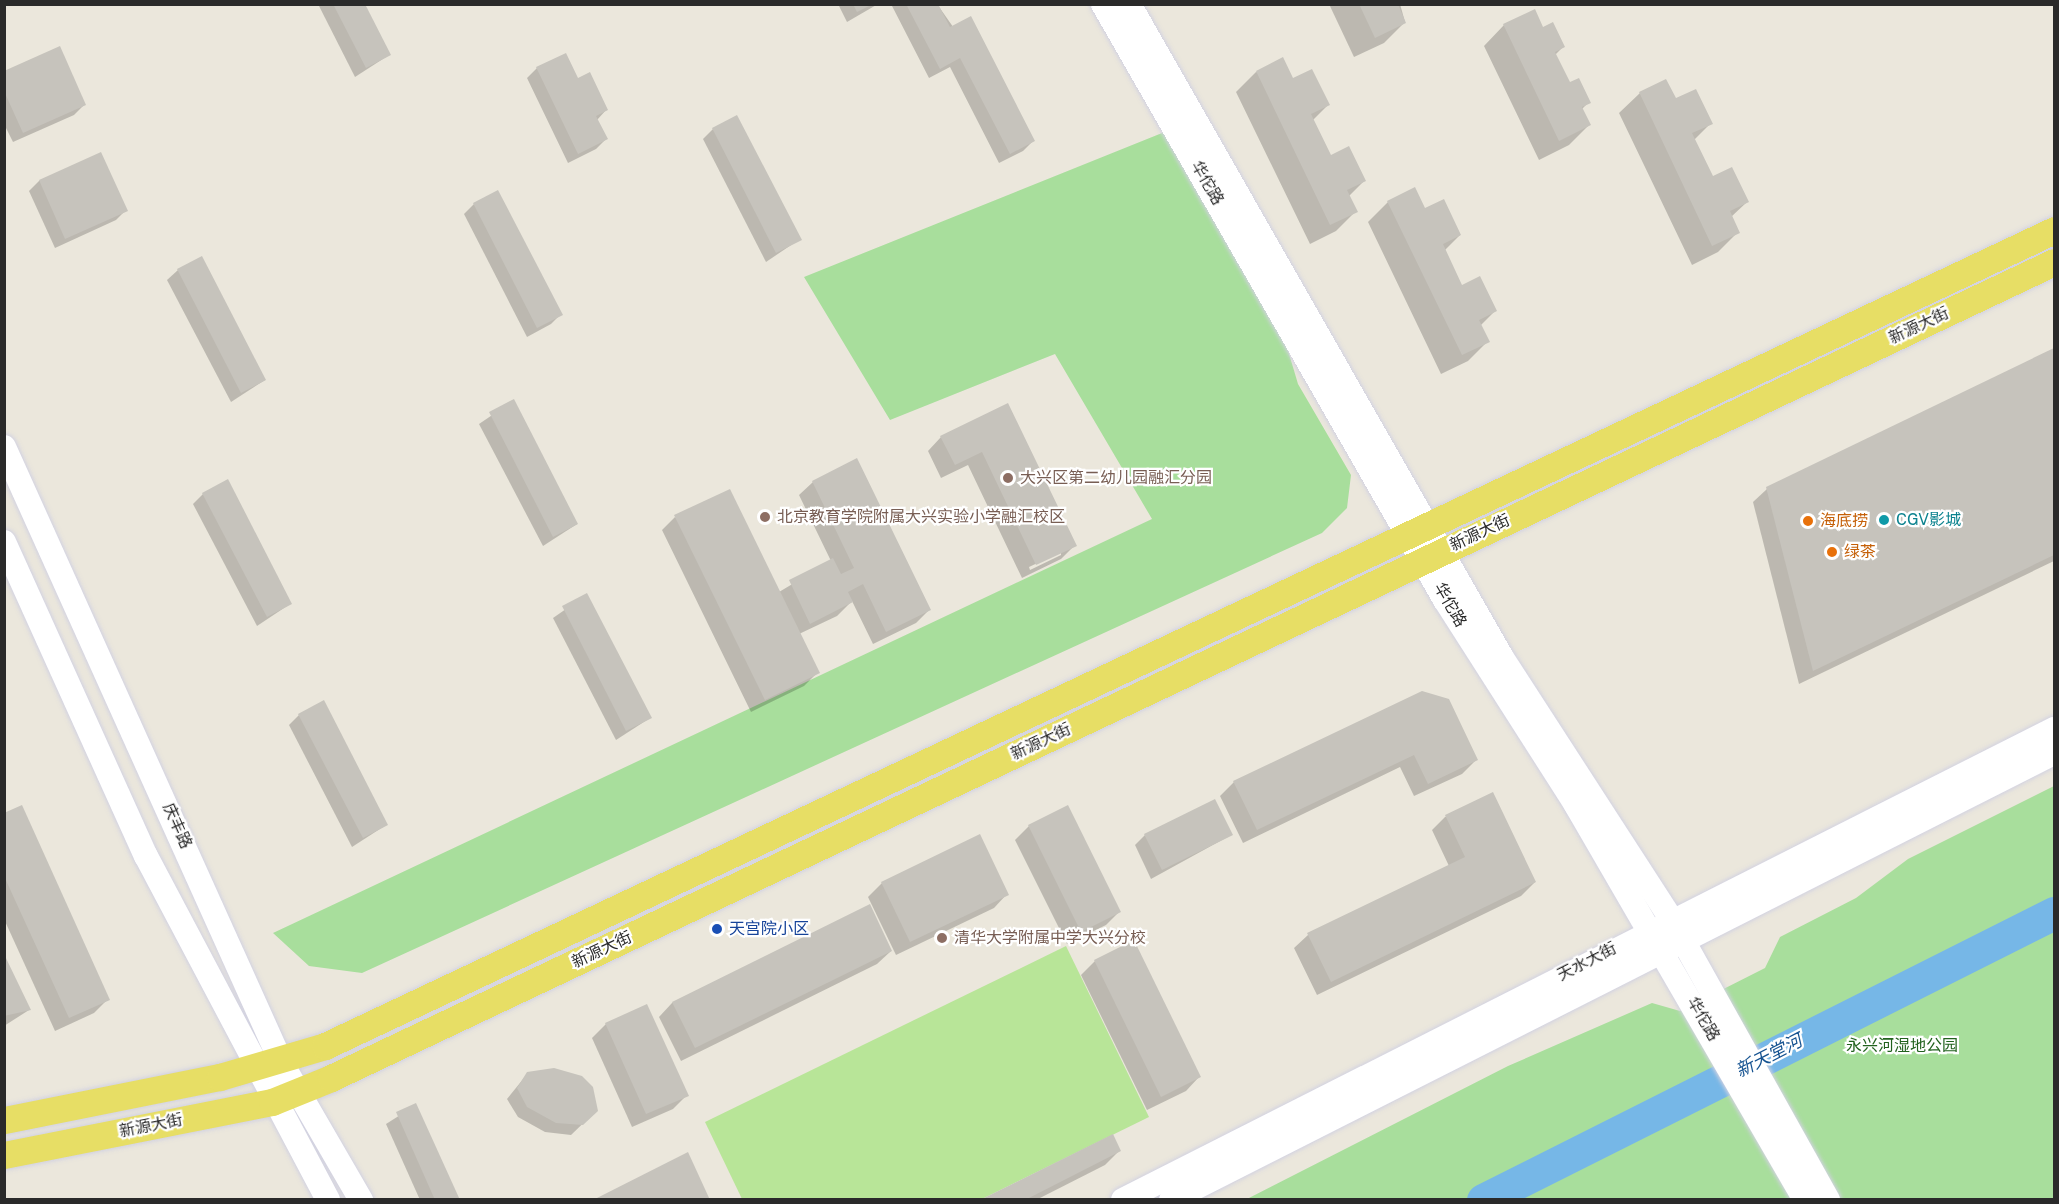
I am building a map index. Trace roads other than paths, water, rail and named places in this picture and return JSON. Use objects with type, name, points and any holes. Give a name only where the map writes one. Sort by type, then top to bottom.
[{"type":"main road","name":"华佗路","points":[[1103,4],[1427,544],[1661,925],[1771,1118],[1828,1200]]},
{"type":"main road","name":"华佗路","points":[[1129,4],[1427,544]]},
{"type":"main road","name":"新源大街","points":[[4,1155],[284,1097],[1427,544],[2055,230]]},
{"type":"main road","name":"新源大街","points":[[4,1120],[268,1064],[2055,262]]},
{"type":"main road","name":"庆丰路","points":[[4,447],[328,1200]]},
{"type":"main road","name":"庆丰路","points":[[4,542],[146,856],[268,1064]]},
{"type":"main road","name":"天水大街","points":[[1123,1200],[1661,925],[2055,729]]},
{"type":"main road","name":"天水大街","points":[[1170,1200],[1674,948],[2055,753]]},
{"type":"main road","name":"庆丰路","points":[[284,1097],[361,1200]]},
{"type":"main road","name":"华佗路","points":[[1771,1118],[1805,1200]]},
{"type":"waterway","name":"新天堂河","points":[[1483,1200],[2054,913]]},
{"type":"place","name":"大兴区第二幼儿园融汇分园","points":[[1008,478]]},
{"type":"place","name":"北京教育学院附属大兴实验小学融汇校区","points":[[765,517]]},
{"type":"place","name":"CGV影城","points":[[1884,520]]},
{"type":"place","name":"海底捞","points":[[1808,521]]},
{"type":"place","name":"绿茶","points":[[1832,552]]},
{"type":"place","name":"天宫院小区","points":[[717,929]]},
{"type":"place","name":"清华大学附属中学大兴分校","points":[[942,938]]},
{"type":"park label","name":"永兴河湿地公园","points":[[1902,1046]]}]
